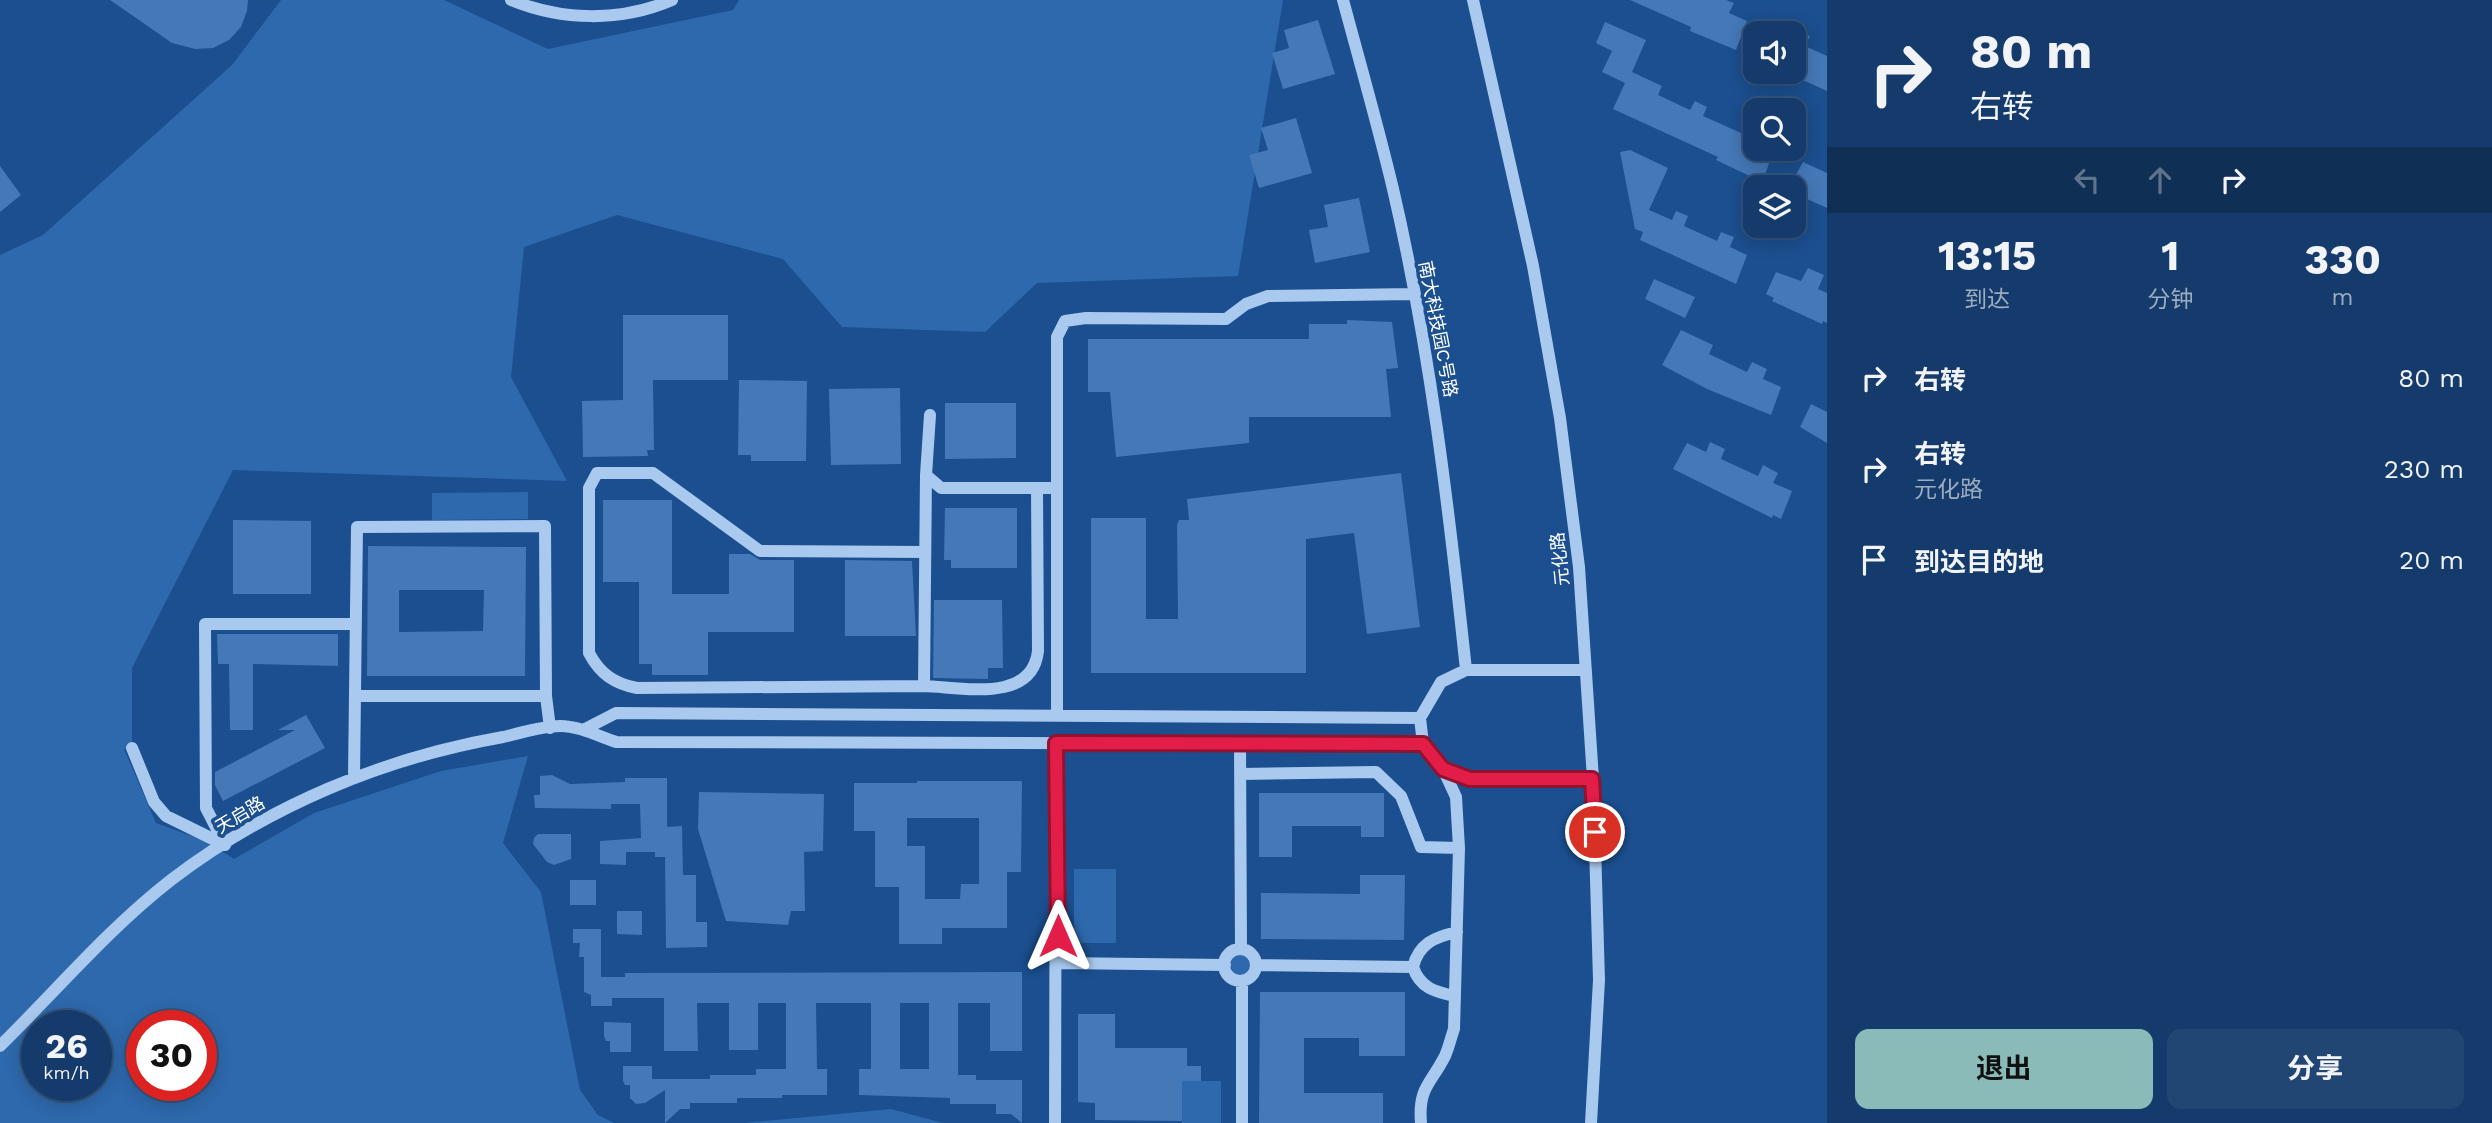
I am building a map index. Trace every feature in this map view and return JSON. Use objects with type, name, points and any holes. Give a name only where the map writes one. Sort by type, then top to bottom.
[{"type":"street","points":[[511,0],[542,10],[593,16],[625,14],[673,0]]},
{"type":"street","name":"南大科技园C号路","points":[[1343,0],[1393,190],[1414,294],[1438,426],[1466,670]]},
{"type":"street","name":"元化路","points":[[1473,0],[1533,265],[1560,418],[1579,568],[1592,779],[1599,980],[1591,1123]]},
{"type":"street","points":[[1057,713],[1057,337],[1065,321],[1086,318],[1226,319],[1246,304],[1268,296],[1414,294]]},
{"type":"street","points":[[923,686],[926,475],[930,415]]},
{"type":"street","points":[[925,552],[760,551],[653,473],[597,473],[589,488],[589,653],[599,669],[615,682],[637,688],[1006,688],[1026,678],[1035,666],[1038,652],[1037,488]]},
{"type":"street","points":[[926,475],[941,488],[1057,488]]},
{"type":"street","points":[[354,777],[357,527],[545,526],[546,696],[555,727],[583,730],[616,742],[1423,744]]},
{"type":"street","points":[[225,845],[206,808],[205,624],[356,624]]},
{"type":"street","points":[[1421,1123],[1420,1108],[1426,1082],[1444,1057],[1454,1029],[1459,848],[1456,797],[1443,769],[1423,744],[1420,718],[1441,682],[1466,670],[1586,670]]},
{"type":"street","points":[[356,696],[546,696]]},
{"type":"street","points":[[583,730],[616,713],[1057,713],[1420,718]]},
{"type":"street","name":"天启路","points":[[0,1046],[111,932],[172,880],[292,804],[354,777],[454,746],[555,727]]},
{"type":"street","points":[[1055,1123],[1058,963],[1056,743]]},
{"type":"street","points":[[1240,744],[1241,949]]},
{"type":"street","points":[[132,748],[154,802],[166,816],[225,845]]},
{"type":"street","points":[[1443,769],[1470,779],[1592,779]]},
{"type":"street","points":[[1240,774],[1377,772],[1401,796],[1421,847],[1459,848]]},
{"type":"street","points":[[1455,996],[1422,984],[1413,967],[1416,956],[1431,939],[1457,932]]},
{"type":"street","points":[[1241,949],[1253,956],[1256,965],[1254,974],[1242,981],[1232,978],[1225,965],[1231,952],[1241,949]]},
{"type":"street","points":[[1058,963],[1225,965]]},
{"type":"street","points":[[1256,965],[1413,967]]},
{"type":"street","points":[[1242,981],[1242,1123]]},
{"type":"shaded area","points":[[281,0],[444,0],[548,49],[733,10],[739,0],[1283,0],[1238,276],[1037,283],[985,332],[842,327],[783,259],[617,215],[524,247],[511,377],[567,481],[233,470],[132,668],[132,748],[124,749],[156,823],[208,842],[234,859],[314,813],[441,771],[528,756],[503,843],[541,892],[580,1090],[598,1115],[614,1123],[0,1123],[0,255],[43,235],[232,65]]},
{"type":"shaded area","points":[[528,492],[528,519],[432,520],[432,493]]},
{"type":"shaded area","points":[[1074,869],[1116,869],[1116,943],[1074,943]]},
{"type":"shaded area","points":[[1241,954],[1249,957],[1252,965],[1249,973],[1241,976],[1233,973],[1230,965],[1233,957]]},
{"type":"shaded area","points":[[1182,1081],[1221,1081],[1221,1123],[1182,1123]]},
{"type":"shaded area","points":[[891,1109],[943,1123],[744,1123]]},
{"type":"building","points":[[110,0],[248,0],[241,27],[229,40],[213,48],[195,49],[172,43]]},
{"type":"building","points":[[1630,0],[1726,0],[1734,3],[1729,13],[1747,21],[1743,21],[1743,32],[1736,50],[1690,31],[1691,27]]},
{"type":"building","points":[[1318,20],[1335,74],[1283,89],[1272,53],[1289,48],[1284,30]]},
{"type":"building","points":[[1605,22],[1646,40],[1632,72],[1662,86],[1658,95],[1690,110],[1695,101],[1707,107],[1703,116],[1741,133],[1743,128],[1743,161],[1770,161],[1765,175],[1748,175],[1716,160],[1718,157],[1613,109],[1625,83],[1602,72],[1612,51],[1596,43]]},
{"type":"building","points":[[1806,46],[1827,56],[1827,91],[1806,81]]},
{"type":"building","points":[[1296,118],[1312,173],[1259,188],[1249,155],[1268,150],[1261,128]]},
{"type":"building","points":[[1630,150],[1668,168],[1649,210],[1672,220],[1676,211],[1688,216],[1684,226],[1717,241],[1721,232],[1734,237],[1730,247],[1747,255],[1736,284],[1640,240],[1643,232],[1635,229],[1620,152]]},
{"type":"building","points":[[1803,162],[1827,173],[1827,208],[1806,199],[1806,175],[1796,175]]},
{"type":"building","points":[[0,166],[21,195],[0,212]]},
{"type":"building","points":[[1359,198],[1370,252],[1315,263],[1309,230],[1328,227],[1324,205]]},
{"type":"building","points":[[1808,268],[1824,275],[1818,289],[1827,293],[1827,323],[1823,321],[1822,324],[1772,301],[1774,298],[1766,294],[1776,272],[1801,281]]},
{"type":"building","points":[[1654,279],[1695,297],[1685,318],[1645,299]]},
{"type":"building","points":[[623,315],[728,315],[728,380],[653,380],[654,450],[647,450],[648,456],[583,457],[582,401],[623,400]]},
{"type":"building","points":[[1347,320],[1392,322],[1398,368],[1386,369],[1391,417],[1249,417],[1249,443],[1116,457],[1110,392],[1088,392],[1088,339],[1309,339],[1309,324],[1347,324]]},
{"type":"building","points":[[1681,330],[1713,345],[1709,354],[1747,372],[1752,362],[1767,369],[1763,379],[1781,387],[1771,415],[1707,389],[1662,365]]},
{"type":"building","points":[[739,380],[807,381],[806,461],[751,461],[751,455],[738,455]]},
{"type":"building","points":[[900,388],[901,464],[831,465],[829,389]]},
{"type":"building","points":[[945,403],[1016,403],[1016,458],[945,459]]},
{"type":"building","points":[[1811,404],[1827,412],[1827,443],[1800,427]]},
{"type":"building","points":[[1710,442],[1725,449],[1721,459],[1758,476],[1763,465],[1778,473],[1773,483],[1792,491],[1781,519],[1773,515],[1772,518],[1673,469],[1687,443],[1706,452]]},
{"type":"building","points":[[1401,473],[1420,627],[1367,634],[1354,533],[1306,539],[1306,673],[1091,673],[1091,518],[1146,518],[1146,619],[1178,619],[1177,525],[1179,520],[1189,520],[1187,499]]},
{"type":"building","points":[[603,500],[672,500],[672,594],[729,594],[729,554],[750,554],[760,560],[794,560],[794,632],[708,632],[708,675],[652,675],[652,664],[639,664],[639,582],[603,582]]},
{"type":"building","points":[[945,508],[1017,508],[1017,568],[951,568],[951,560],[944,560]]},
{"type":"building","points":[[233,520],[311,521],[311,594],[233,594]]},
{"type":"building","points":[[368,546],[526,547],[525,676],[367,676]],"holes":[[[399,590],[484,590],[483,631],[399,632]]]},
{"type":"building","points":[[845,560],[912,561],[916,636],[845,636]]},
{"type":"building","points":[[934,600],[1002,600],[1003,668],[988,668],[988,679],[933,678]]},
{"type":"building","points":[[217,634],[338,634],[338,666],[253,664],[253,730],[230,730],[229,664],[218,664]]},
{"type":"building","points":[[306,715],[325,748],[223,801],[215,785],[215,772],[295,730],[278,730]]},
{"type":"building","points":[[552,775],[570,784],[625,782],[625,778],[667,778],[667,827],[682,826],[683,875],[696,875],[696,922],[707,922],[707,947],[666,948],[665,857],[655,857],[655,852],[626,852],[626,865],[600,864],[600,841],[641,838],[640,804],[611,804],[611,809],[535,808],[534,795],[540,795],[540,776]]},
{"type":"building","points":[[1022,781],[1021,872],[1007,872],[1007,928],[942,928],[942,944],[899,944],[899,887],[875,887],[875,831],[854,831],[854,783]],"holes":[[[907,818],[979,818],[979,884],[961,884],[960,899],[925,899],[925,846],[907,846]]]},
{"type":"building","points":[[699,792],[824,794],[823,851],[804,852],[805,911],[791,911],[788,925],[726,921],[698,829]]},
{"type":"building","points":[[1259,793],[1384,793],[1384,837],[1361,837],[1361,826],[1292,826],[1292,857],[1259,857]]},
{"type":"building","points":[[538,834],[571,834],[571,859],[554,865],[547,862],[533,844]]},
{"type":"building","points":[[1360,875],[1405,875],[1404,940],[1261,939],[1261,893],[1360,894]]},
{"type":"building","points":[[570,880],[596,880],[596,905],[570,905]]},
{"type":"building","points":[[617,911],[642,911],[642,935],[617,934]]},
{"type":"building","points":[[573,929],[601,929],[601,977],[625,977],[625,973],[1022,972],[1022,1051],[990,1051],[990,1003],[958,1003],[958,1075],[976,1075],[976,1080],[1022,1080],[1022,1123],[1011,1114],[996,1114],[996,1104],[950,1104],[950,1098],[859,1095],[859,1069],[871,1069],[871,1003],[816,1003],[817,1069],[827,1069],[827,1095],[737,1098],[737,1103],[690,1103],[690,1109],[680,1109],[665,1123],[665,1090],[645,1103],[636,1104],[630,1098],[630,1085],[625,1085],[623,1081],[623,1066],[652,1066],[652,1079],[710,1079],[710,1075],[756,1075],[756,1069],[786,1069],[786,1003],[758,1003],[758,1050],[729,1050],[729,1003],[697,1003],[698,1051],[664,1051],[664,998],[612,998],[612,1006],[591,1006],[591,995],[584,992],[584,957],[579,957],[580,943],[573,943]],"holes":[[[900,1003],[929,1003],[929,1069],[900,1069]]]},
{"type":"building","points":[[1260,992],[1405,992],[1405,1056],[1359,1056],[1359,1038],[1304,1038],[1304,1093],[1383,1093],[1383,1123],[1259,1123]]},
{"type":"building","points":[[1078,1014],[1115,1014],[1115,1048],[1187,1048],[1187,1066],[1201,1066],[1201,1081],[1182,1081],[1182,1121],[1095,1120],[1095,1103],[1078,1102]]},
{"type":"building","points":[[604,1022],[631,1023],[631,1052],[610,1052],[610,1041],[606,1041],[604,1036]]},
{"type":"route","points":[[1058,936],[1056,743],[1423,744],[1443,769],[1470,779],[1592,779],[1595,832]]}]
